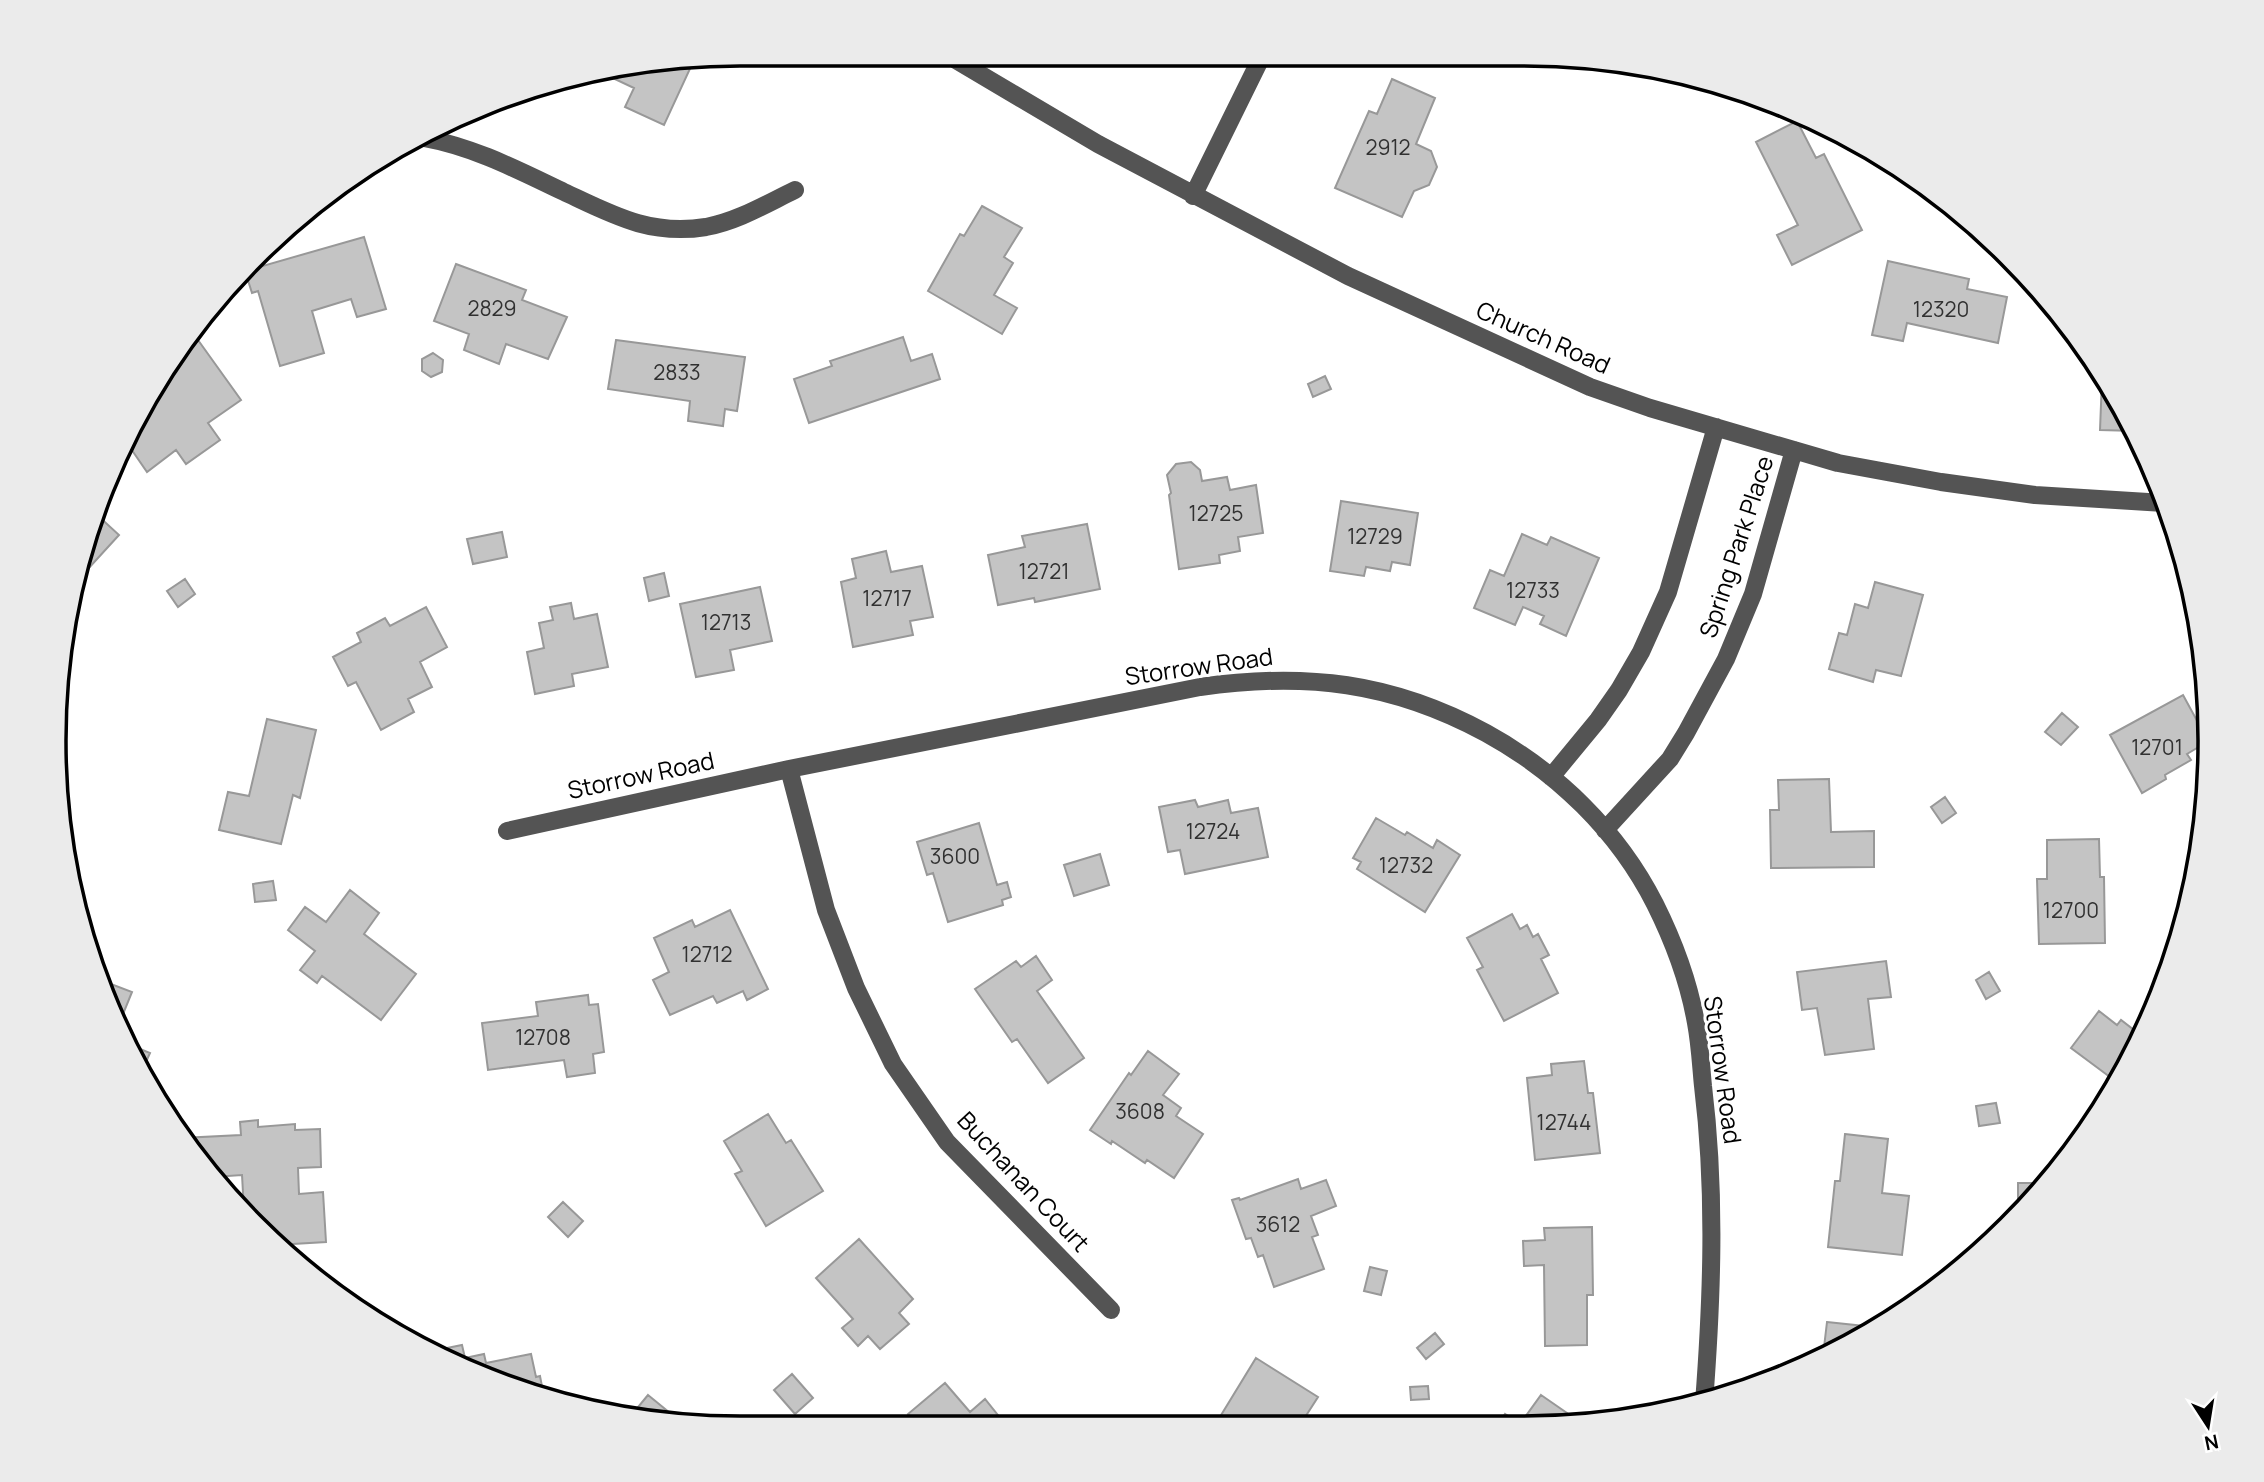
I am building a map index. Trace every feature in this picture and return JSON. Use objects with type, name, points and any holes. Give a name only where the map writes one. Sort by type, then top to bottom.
[{"type":"street","name":"Church Road","points":[[967,66],[1098,144],[1348,276],[1543,367],[1650,408],[1838,463],[1941,482],[2035,495],[2154,502]]},
{"type":"street","points":[[1193,196],[1257,66]]},
{"type":"street","points":[[436,140],[498,161],[626,221],[650,228],[678,230],[708,226],[743,216],[795,190]]},
{"type":"street","points":[[1551,777],[1612,700],[1641,652],[1668,592],[1716,427]]},
{"type":"street","name":"Spring Park Place","points":[[1605,830],[1670,759],[1726,659],[1753,594],[1794,450]]},
{"type":"street","name":"Storrow Road","points":[[507,831],[789,769],[1200,687],[1243,681],[1324,681],[1390,693],[1457,717],[1505,743],[1536,764],[1605,830],[1621,848],[1654,903],[1670,941],[1696,1023],[1708,1126],[1712,1215],[1711,1316],[1705,1391]]},
{"type":"street","name":"Buchanan Court","points":[[789,769],[826,910],[856,988],[893,1064],[947,1142],[1111,1310]]},
{"type":"building","points":[[690,69],[664,125],[625,107],[634,88],[613,78]]},
{"type":"building","points":[[1392,79],[1435,98],[1416,144],[1431,151],[1437,167],[1429,185],[1414,191],[1402,217],[1335,188],[1369,111],[1377,114]]},
{"type":"building","points":[[1793,123],[1800,126],[1816,158],[1824,154],[1862,230],[1792,265],[1777,235],[1798,225],[1756,142]]},
{"type":"building","points":[[982,206],[1022,228],[1004,257],[1013,263],[994,295],[1017,308],[1002,334],[928,291],[960,234],[964,236]]},
{"type":"building","points":[[364,237],[386,309],[357,317],[351,299],[312,311],[324,353],[280,366],[258,291],[252,293],[248,281],[262,266]]},
{"type":"building","points":[[1888,261],[1969,279],[1967,289],[2007,297],[1998,343],[1907,323],[1903,341],[1872,335]]},
{"type":"building","points":[[456,264],[526,290],[522,300],[567,317],[548,359],[506,344],[499,364],[464,350],[469,334],[434,321]]},
{"type":"building","points":[[903,337],[911,361],[932,354],[940,379],[809,423],[794,379],[832,366],[830,361]]},
{"type":"building","points":[[616,340],[745,357],[737,411],[725,409],[723,426],[688,421],[690,401],[608,389]]},
{"type":"building","points":[[198,341],[241,400],[208,423],[220,440],[186,464],[176,450],[147,472],[132,451],[157,404]]},
{"type":"building","points":[[433,353],[443,360],[442,372],[431,377],[422,371],[422,359]]},
{"type":"building","points":[[1325,376],[1331,389],[1313,397],[1308,384]]},
{"type":"building","points":[[2101,395],[2121,431],[2100,430]]},
{"type":"building","points":[[1191,462],[1200,470],[1202,481],[1227,477],[1230,490],[1256,485],[1263,533],[1238,537],[1240,551],[1219,555],[1220,563],[1179,569],[1167,475],[1176,464]]},
{"type":"building","points":[[1341,501],[1418,513],[1410,565],[1392,562],[1390,571],[1366,567],[1364,576],[1330,571]]},
{"type":"building","points":[[103,521],[119,535],[88,568]]},
{"type":"building","points":[[1087,524],[1100,589],[1035,602],[1034,598],[998,605],[988,555],[1025,547],[1022,536]]},
{"type":"building","points":[[502,532],[507,557],[473,564],[467,539]]},
{"type":"building","points":[[1522,534],[1547,545],[1551,537],[1599,558],[1566,636],[1540,624],[1544,616],[1523,607],[1515,625],[1474,608],[1490,570],[1504,576]]},
{"type":"building","points":[[886,551],[891,572],[922,566],[933,617],[910,621],[913,635],[853,647],[841,582],[856,578],[852,559]]},
{"type":"building","points":[[664,573],[669,596],[649,601],[644,578]]},
{"type":"building","points":[[185,579],[195,594],[178,607],[167,591]]},
{"type":"building","points":[[1875,582],[1923,595],[1901,676],[1876,670],[1873,682],[1829,669],[1839,633],[1847,635],[1855,604],[1868,608]]},
{"type":"building","points":[[760,587],[772,641],[730,650],[734,670],[696,677],[680,604]]},
{"type":"building","points":[[571,603],[574,619],[597,614],[608,667],[572,674],[574,686],[535,694],[527,652],[544,648],[539,623],[553,620],[550,607]]},
{"type":"building","points":[[426,607],[447,647],[420,662],[432,687],[408,699],[414,712],[381,730],[356,682],[348,686],[333,657],[361,642],[357,633],[385,618],[390,626]]},
{"type":"building","points":[[2183,695],[2197,721],[2198,748],[2187,754],[2191,760],[2142,793],[2110,735]]},
{"type":"building","points":[[2062,713],[2078,727],[2061,745],[2045,732]]},
{"type":"building","points":[[267,719],[316,730],[300,798],[293,795],[281,844],[219,830],[228,792],[249,796]]},
{"type":"building","points":[[1829,779],[1831,832],[1874,831],[1874,867],[1771,868],[1770,810],[1779,810],[1778,780]]},
{"type":"building","points":[[1945,797],[1956,813],[1942,823],[1931,807]]},
{"type":"building","points":[[1195,800],[1198,807],[1228,800],[1231,813],[1258,808],[1268,857],[1185,874],[1180,850],[1168,852],[1159,807]]},
{"type":"building","points":[[1376,818],[1433,848],[1437,840],[1460,855],[1425,912],[1357,869],[1361,862],[1353,858]]},
{"type":"building","points":[[979,823],[997,885],[1007,882],[1011,897],[1002,900],[1003,905],[948,922],[933,873],[927,875],[917,842]]},
{"type":"building","points":[[2099,839],[2100,877],[2104,877],[2105,943],[2039,944],[2037,879],[2047,879],[2047,840]]},
{"type":"building","points":[[1100,854],[1109,885],[1074,896],[1064,865]]},
{"type":"building","points":[[273,881],[276,900],[255,902],[253,884]]},
{"type":"building","points":[[350,890],[379,913],[364,934],[416,974],[381,1020],[322,976],[317,983],[300,970],[315,951],[288,930],[305,907],[326,922]]},
{"type":"building","points":[[730,910],[768,989],[747,1000],[743,991],[717,1003],[713,996],[670,1015],[653,980],[669,972],[654,938],[692,920],[695,927]]},
{"type":"building","points":[[1512,914],[1520,929],[1527,925],[1533,937],[1538,934],[1549,955],[1541,959],[1558,993],[1504,1021],[1477,970],[1483,967],[1467,938]]},
{"type":"building","points":[[1036,956],[1052,980],[1037,991],[1084,1058],[1048,1083],[1017,1039],[1012,1042],[975,989],[1016,961],[1021,967]]},
{"type":"building","points":[[1886,961],[1891,997],[1868,999],[1874,1049],[1825,1055],[1817,1008],[1802,1010],[1797,972]]},
{"type":"building","points":[[1989,972],[2000,991],[1986,999],[1976,980]]},
{"type":"building","points":[[112,985],[132,992],[124,1012]]},
{"type":"building","points":[[588,995],[589,1005],[598,1004],[604,1052],[593,1054],[595,1073],[567,1077],[564,1060],[488,1070],[482,1023],[538,1016],[536,1002]]},
{"type":"building","points":[[2099,1011],[2117,1025],[2121,1020],[2133,1029],[2108,1076],[2071,1048]]},
{"type":"building","points":[[142,1050],[150,1053],[147,1060]]},
{"type":"building","points":[[1148,1051],[1179,1074],[1163,1095],[1181,1108],[1176,1116],[1203,1134],[1174,1178],[1147,1160],[1145,1163],[1090,1130],[1129,1073],[1131,1075]]},
{"type":"building","points":[[1584,1061],[1588,1093],[1593,1093],[1600,1153],[1535,1160],[1527,1078],[1552,1075],[1551,1064]]},
{"type":"building","points":[[1996,1103],[2000,1123],[1979,1126],[1976,1106]]},
{"type":"building","points":[[768,1114],[786,1143],[791,1140],[823,1191],[766,1226],[735,1174],[742,1171],[724,1141]]},
{"type":"building","points":[[258,1120],[258,1127],[295,1124],[295,1130],[320,1129],[321,1167],[298,1168],[299,1194],[323,1192],[326,1242],[292,1244],[243,1196],[242,1175],[226,1176],[195,1137],[241,1135],[240,1122]]},
{"type":"building","points":[[1845,1134],[1888,1139],[1882,1193],[1909,1196],[1902,1255],[1828,1247],[1835,1181],[1840,1181]]},
{"type":"building","points":[[1298,1179],[1301,1189],[1326,1180],[1336,1206],[1311,1216],[1318,1235],[1312,1237],[1324,1269],[1274,1287],[1263,1255],[1258,1257],[1251,1238],[1246,1239],[1232,1200],[1240,1200]]},
{"type":"building","points":[[2018,1183],[2032,1183],[2030,1186],[2018,1199]]},
{"type":"building","points":[[563,1202],[583,1221],[568,1237],[548,1217]]},
{"type":"building","points":[[1592,1227],[1593,1295],[1587,1295],[1587,1345],[1545,1346],[1544,1265],[1524,1266],[1523,1241],[1545,1240],[1544,1228]]},
{"type":"building","points":[[859,1239],[913,1299],[899,1313],[909,1324],[880,1349],[868,1336],[858,1346],[842,1328],[853,1319],[816,1278]]},
{"type":"building","points":[[1370,1267],[1387,1271],[1381,1295],[1364,1291]]},
{"type":"building","points":[[1827,1322],[1859,1325],[1824,1344]]},
{"type":"building","points":[[1435,1333],[1444,1344],[1426,1359],[1417,1348]]},
{"type":"building","points":[[462,1345],[464,1356],[447,1348]]},
{"type":"building","points":[[484,1354],[486,1363],[531,1354],[536,1377],[540,1376],[542,1386],[468,1357]]},
{"type":"building","points":[[1256,1358],[1318,1397],[1306,1416],[1221,1416]]},
{"type":"building","points":[[792,1374],[813,1398],[795,1414],[774,1390]]},
{"type":"building","points":[[945,1383],[970,1412],[985,1399],[999,1416],[910,1416],[908,1414]]},
{"type":"building","points":[[1428,1386],[1429,1399],[1411,1400],[1410,1387]]},
{"type":"building","points":[[648,1395],[668,1411],[653,1410],[638,1408]]},
{"type":"building","points":[[1541,1395],[1568,1414],[1567,1414],[1526,1416]]}]
